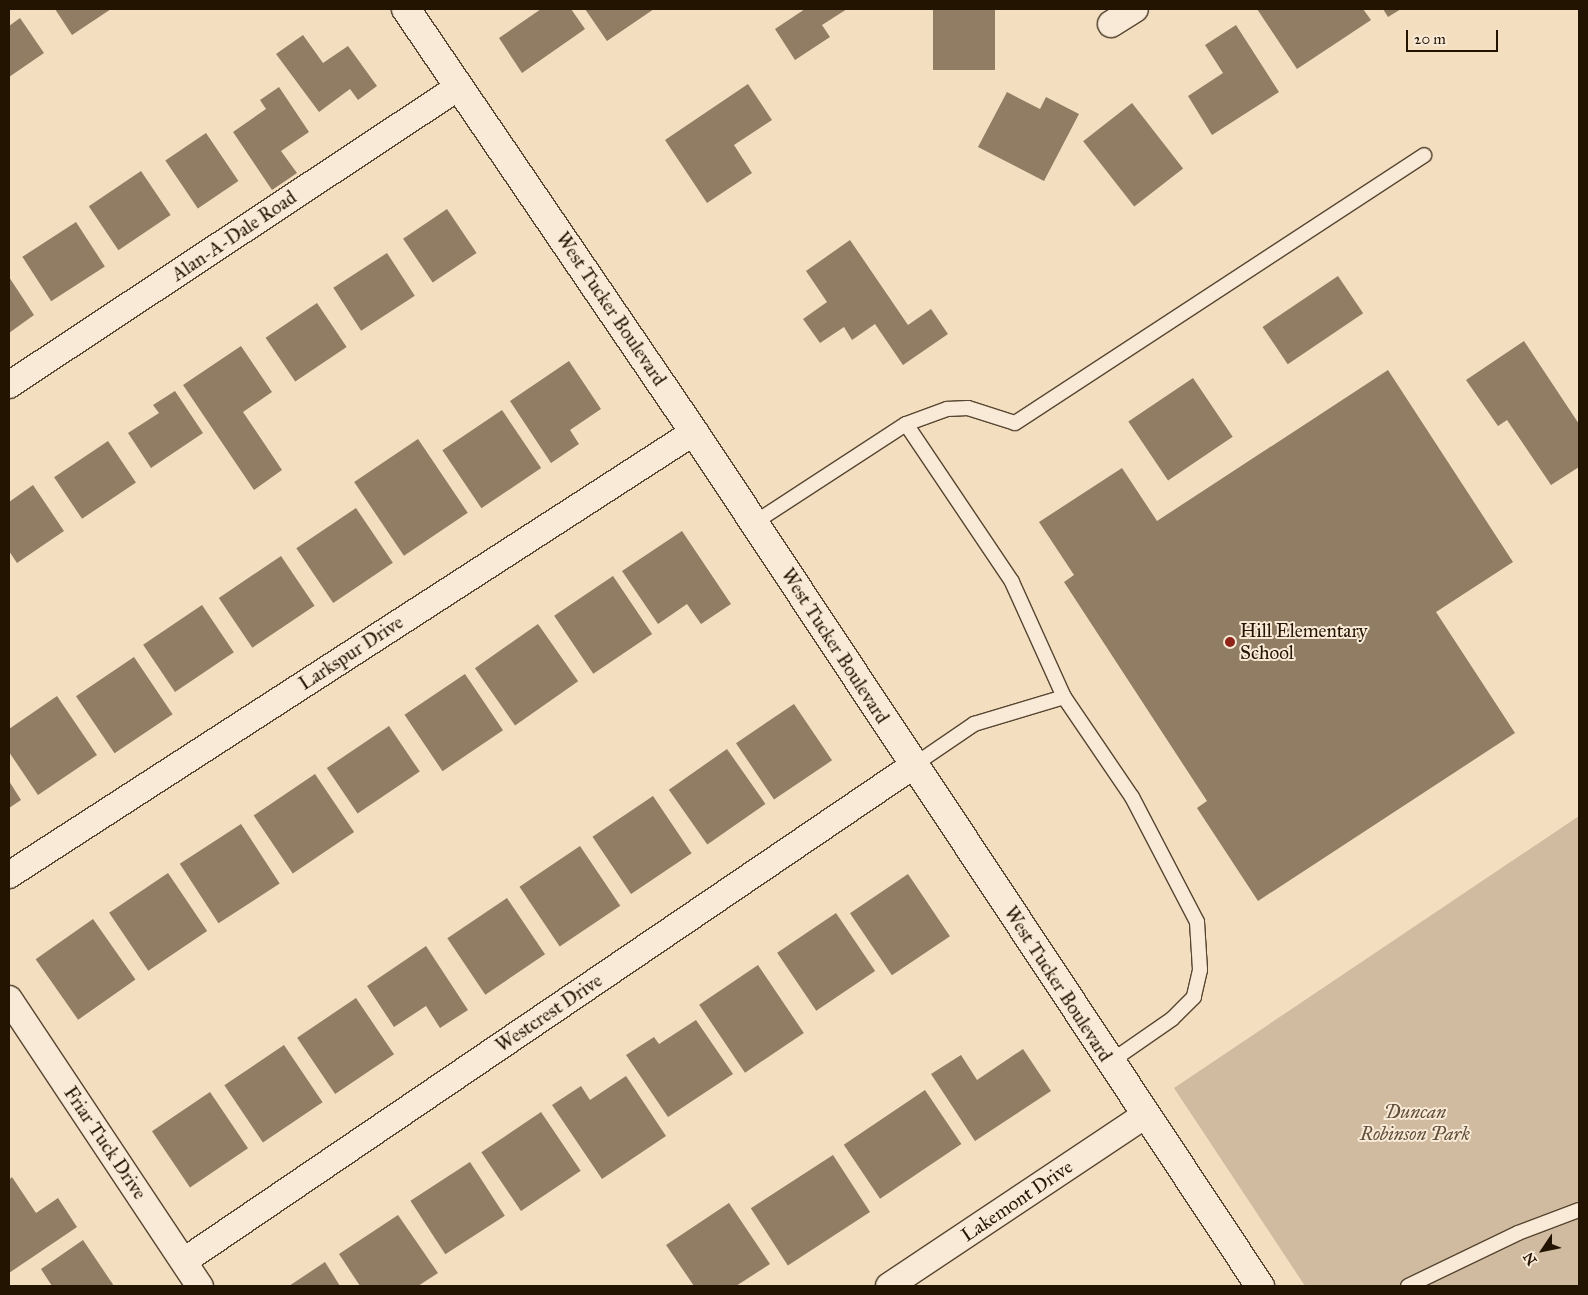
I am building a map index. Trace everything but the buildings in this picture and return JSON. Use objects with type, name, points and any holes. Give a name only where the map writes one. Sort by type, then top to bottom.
[{"type":"street","points":[[1111,24],[1135,9]]},
{"type":"street","name":"West Tucker Boulevard","points":[[410,10],[694,432],[1260,1286]]},
{"type":"street","name":"Alan-A-Dale Road","points":[[9,385],[460,86]]},
{"type":"street","name":"Larkspur Drive","points":[[9,875],[694,432]]},
{"type":"street","name":"Westcrest Drive","points":[[184,1261],[914,765]]},
{"type":"street","name":"Friar Tuck Drive","points":[[9,999],[200,1286]]},
{"type":"street","name":"Lakemont Drive","points":[[889,1286],[1145,1115]]},
{"type":"lane","points":[[754,523],[906,424],[947,409],[968,408],[1015,423],[1424,155]]},
{"type":"lane","points":[[906,424],[1012,582],[1064,696],[1132,797],[1198,922],[1200,970],[1194,997],[1172,1019],[1110,1062]]},
{"type":"lane","points":[[914,765],[974,724],[1064,696]]},
{"type":"lane","points":[[1408,1286],[1510,1236],[1579,1210]]},
{"type":"green space","name":"Duncan Robinson Park","points":[[1579,816],[1579,1286],[1305,1286],[1174,1088]]},
{"type":"place","name":"Hill Elementary School","points":[[1230,642]]}]
